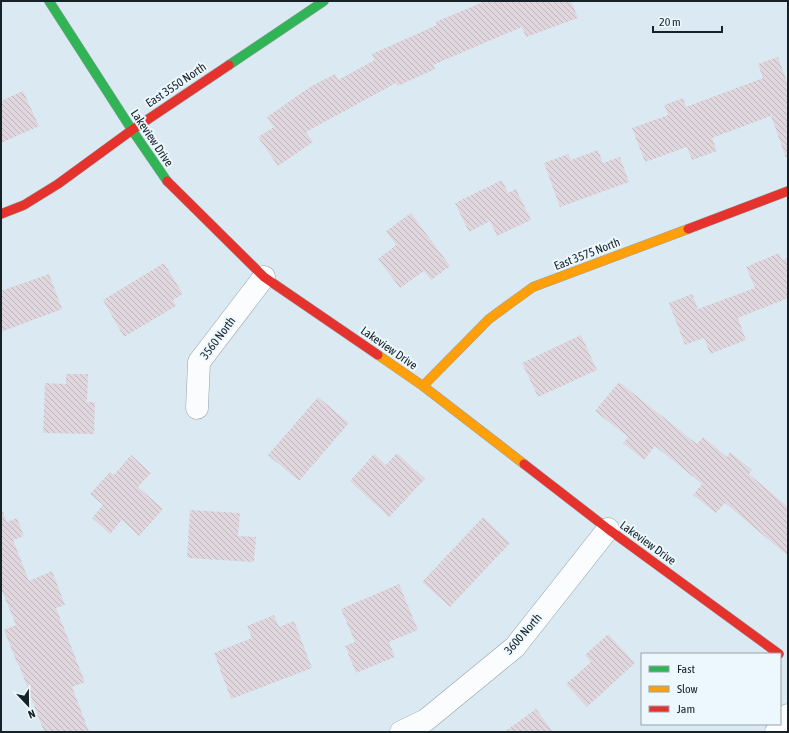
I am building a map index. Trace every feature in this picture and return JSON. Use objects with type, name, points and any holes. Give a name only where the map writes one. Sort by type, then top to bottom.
[{"type":"street","name":"Lakeview Drive","points":[[49,1],[168,183],[264,277],[423,386],[608,529],[776,653]]},
{"type":"street","name":"East 3550 North","points":[[1,214],[24,205],[58,184],[132,130],[324,1]]},
{"type":"street","name":"East 3575 North","points":[[423,386],[489,319],[533,287],[788,190]]},
{"type":"street","name":"3560 North","points":[[197,408],[200,362],[264,277]]},
{"type":"street","name":"3600 North","points":[[401,732],[426,720],[514,647],[608,529]]},
{"type":"street","points":[[781,725],[788,715]]},
{"type":"building","points":[[485,1],[571,1],[578,18],[526,37],[522,27],[433,65],[435,69],[398,86],[396,83],[306,132],[313,142],[278,166],[258,137],[274,127],[267,117],[310,87],[335,74],[338,80],[375,60],[372,54],[437,25],[436,22]]},
{"type":"building","points":[[778,57],[788,84],[788,157],[786,158],[771,116],[712,138],[717,151],[692,160],[687,147],[645,162],[632,128],[668,115],[664,105],[683,98],[686,107],[763,78],[758,64]]},
{"type":"building","points":[[23,91],[39,126],[1,143],[1,101]]},
{"type":"building","points":[[598,150],[603,163],[620,157],[629,182],[560,207],[544,163],[568,154],[571,160]]},
{"type":"building","points":[[502,180],[508,193],[516,189],[531,220],[497,236],[490,221],[469,232],[455,203]]},
{"type":"building","points":[[411,213],[450,266],[431,280],[424,271],[400,288],[378,259],[396,245],[386,231]]},
{"type":"building","points":[[779,253],[782,260],[788,258],[788,298],[738,318],[746,340],[710,354],[704,338],[685,345],[669,303],[692,294],[698,309],[755,288],[746,267]]},
{"type":"building","points":[[164,263],[183,294],[173,300],[176,306],[124,337],[103,300]]},
{"type":"building","points":[[49,274],[62,309],[1,332],[1,291]]},
{"type":"building","points":[[581,335],[597,370],[538,397],[522,363]]},
{"type":"building","points":[[66,374],[88,374],[87,402],[95,402],[94,434],[43,433],[45,383],[66,384]]},
{"type":"building","points":[[619,382],[697,444],[703,437],[727,457],[730,452],[752,470],[749,474],[788,507],[788,556],[725,503],[716,513],[693,495],[702,484],[655,446],[644,460],[623,443],[628,437],[595,411]]},
{"type":"building","points":[[318,397],[349,423],[299,481],[268,455]]},
{"type":"building","points":[[397,453],[425,479],[389,517],[350,481],[374,454],[386,465]]},
{"type":"building","points":[[131,455],[151,473],[138,487],[163,509],[139,536],[122,520],[110,534],[92,518],[103,505],[90,494],[110,472],[114,475]]},
{"type":"building","points":[[190,510],[240,513],[238,536],[256,537],[254,562],[187,558]]},
{"type":"building","points":[[1,512],[3,512],[7,522],[17,518],[24,536],[13,540],[29,581],[52,571],[65,605],[56,608],[85,682],[72,687],[89,732],[44,732],[4,630],[16,625],[1,588]]},
{"type":"building","points":[[483,517],[510,543],[450,607],[422,582]]},
{"type":"building","points":[[399,584],[418,630],[389,642],[395,657],[356,673],[345,646],[355,642],[341,609]]},
{"type":"building","points":[[274,615],[279,627],[294,621],[312,668],[231,699],[214,653],[252,638],[247,626]]},
{"type":"building","points":[[608,634],[635,663],[587,707],[566,684],[591,662],[585,655]]},
{"type":"building","points":[[536,709],[553,732],[504,732]]},
{"type":"traffic: fast","points":[[49,1],[132,130],[167,181]]},
{"type":"traffic: fast","points":[[229,65],[324,1]]},
{"type":"traffic: slow","points":[[423,386],[489,319],[533,287],[688,229]]},
{"type":"traffic: slow","points":[[378,355],[423,386],[524,464]]},
{"type":"traffic: jam","points":[[1,214],[24,205],[58,184],[132,130],[229,65]]},
{"type":"traffic: jam","points":[[167,181],[264,277],[378,355]]},
{"type":"traffic: jam","points":[[688,229],[788,191]]},
{"type":"traffic: jam","points":[[524,464],[608,529],[778,653]]}]
